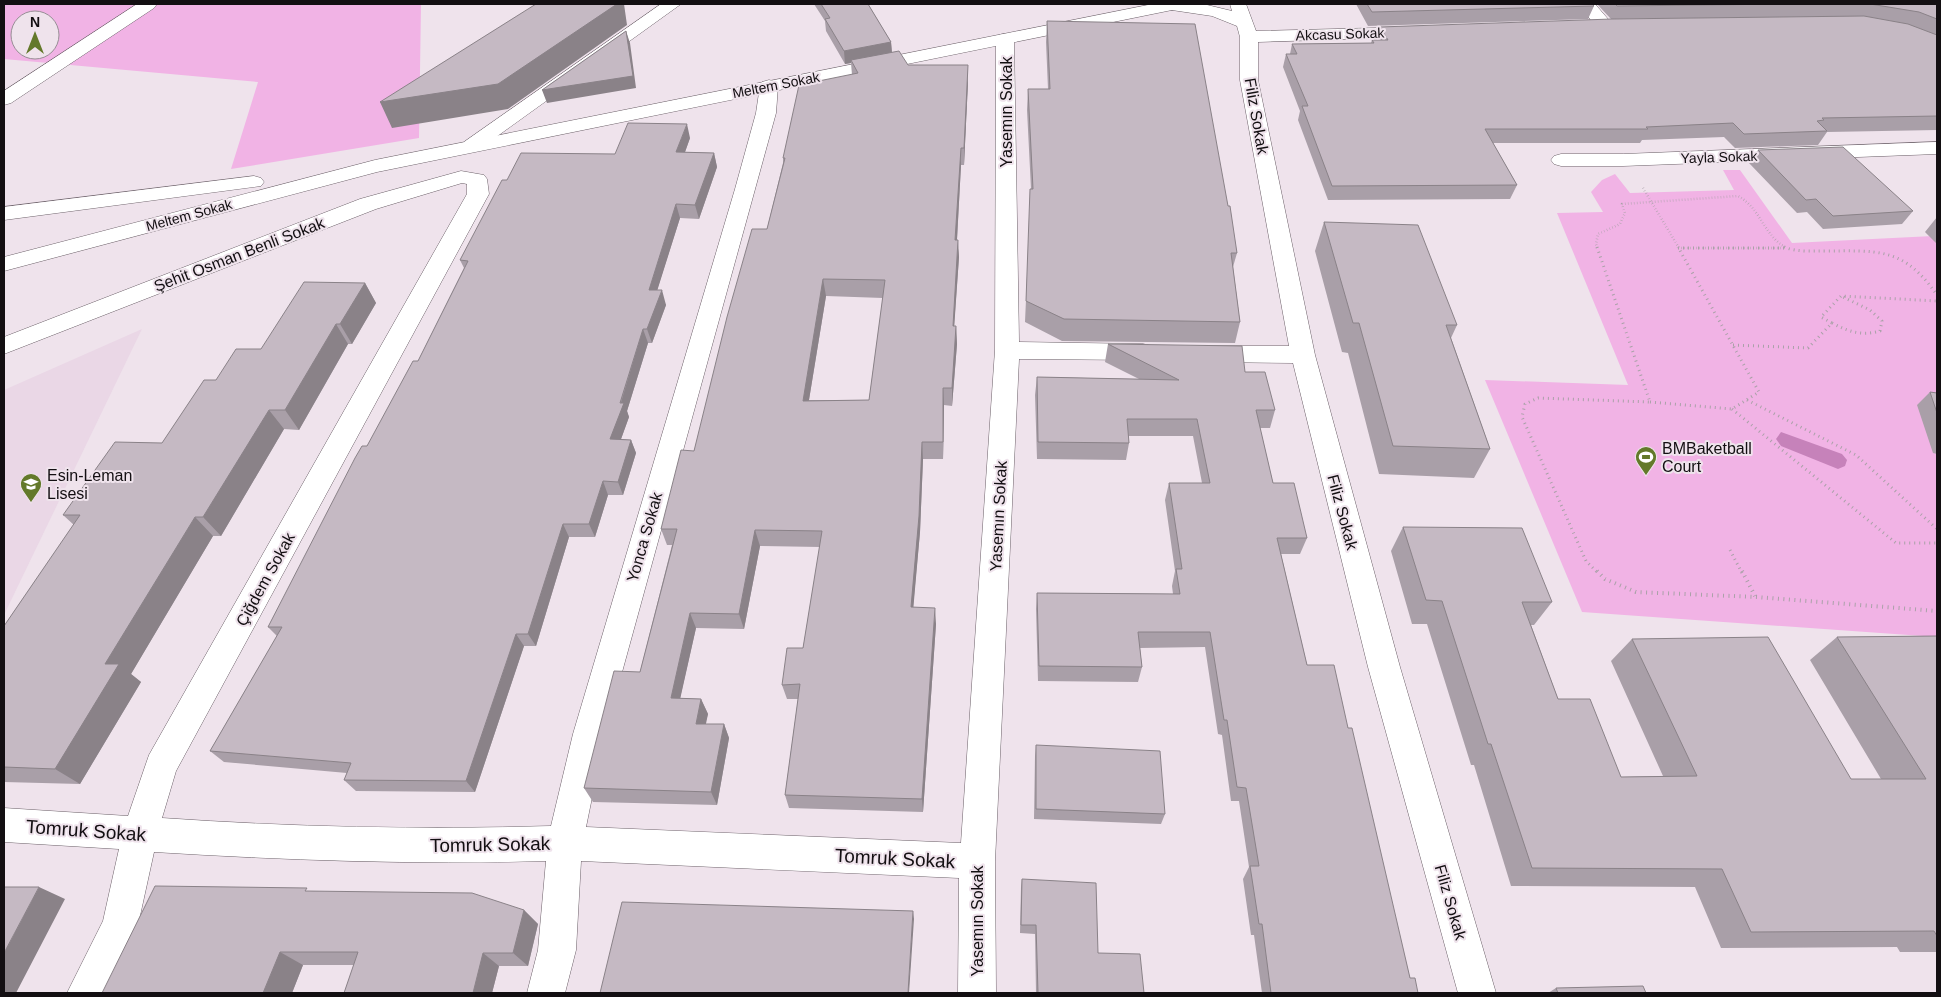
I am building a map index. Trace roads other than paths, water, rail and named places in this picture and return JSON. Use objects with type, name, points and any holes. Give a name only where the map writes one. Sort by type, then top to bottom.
[{"type":"street","points":[[4,82],[124,4]]},
{"type":"street","points":[[4,99],[148,4]]},
{"type":"street","points":[[471,146],[672,4]]},
{"type":"street","points":[[1174,4],[1220,12],[1244,21]]},
{"type":"street","name":"Meltem Sokak","points":[[4,264],[375,166],[1174,4]]},
{"type":"street","points":[[1586,4],[1605,26]]},
{"type":"street","name":"Akcasu Sokak","points":[[1244,21],[1434,31]]},
{"type":"street","name":"Filiz Sokak","points":[[1244,21],[1249,80],[1303,355],[1384,667],[1477,993]]},
{"type":"street","points":[[1586,27],[1624,26]]},
{"type":"street","name":"Yasemın Sokak","points":[[978,993],[977,861],[1008,350],[1005,39]]},
{"type":"street","name":"Yonca Sokak","points":[[546,993],[557,950],[565,843],[589,734],[746,189],[766,112],[769,86]]},
{"type":"street","name":"Yayla Sokak","points":[[1561,160],[1623,160],[1937,148]]},
{"type":"street","name":"Meltem Sokak","points":[[4,214],[65,208],[375,166]]},
{"type":"street","name":"Şehit Osman Benli Sokak","points":[[4,346],[368,204],[461,177],[478,179]]},
{"type":"street","name":"Çiğdem Sokak","points":[[86,993],[120,924],[140,834],[161,766],[478,194],[478,179]]},
{"type":"street","points":[[1008,350],[1303,355]]},
{"type":"street","name":"Tomruk Sokak","points":[[4,825],[220,839],[470,846],[565,843],[977,861]]},
{"type":"place","name":"BMBaketball Court","points":[[1646,476]]},
{"type":"place","name":"Esin-Leman Lisesi","points":[[31,503]]}]
